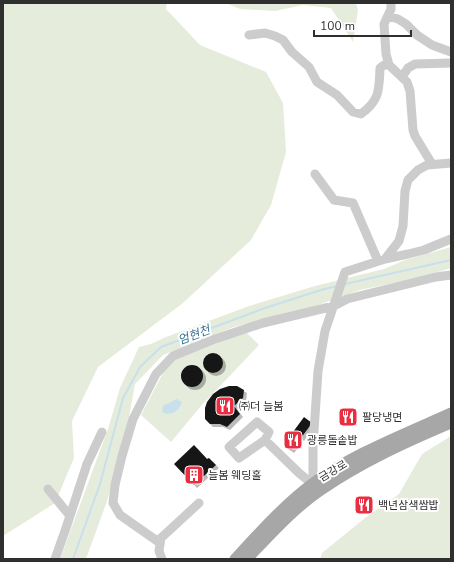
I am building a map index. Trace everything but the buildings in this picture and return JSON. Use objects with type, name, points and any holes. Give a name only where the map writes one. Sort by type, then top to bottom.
[{"type":"main road","name":"금강로","points":[[248,559],[317,487],[346,463],[370,450],[451,414]]},
{"type":"main road","name":"금강로","points":[[235,559],[295,498],[381,454],[451,423]]},
{"type":"street","points":[[391,3],[391,9],[384,24],[386,54],[389,65],[407,82],[410,91],[413,130],[432,164]]},
{"type":"street","points":[[388,16],[398,19],[406,24],[417,35],[432,45],[451,52]]},
{"type":"street","points":[[249,35],[265,33],[283,40],[292,52],[309,67],[317,82],[337,95],[353,112],[361,114],[371,107],[377,96],[380,68],[384,65],[389,65]]},
{"type":"street","points":[[402,77],[408,68],[415,64],[451,63]]},
{"type":"street","points":[[381,260],[399,241],[403,226],[405,191],[408,180],[418,170],[426,165],[451,163]]},
{"type":"street","points":[[315,174],[334,200],[353,203],[381,260]]},
{"type":"street","points":[[317,487],[313,446],[318,371],[325,331],[345,272],[381,260],[408,254],[451,239]]},
{"type":"street","points":[[160,543],[120,515],[113,503],[115,485],[133,419],[156,374],[173,356],[212,340],[263,323],[334,306],[347,299],[436,277],[451,275]]},
{"type":"street","points":[[55,559],[87,464],[102,432]]},
{"type":"street","points":[[265,440],[299,473],[317,487]]},
{"type":"street","points":[[48,489],[70,516]]},
{"type":"street","points":[[162,559],[159,551],[161,538],[199,503]]},
{"type":"green space","points":[[3,3],[167,3],[166,9],[200,45],[266,72],[283,103],[286,152],[271,205],[251,240],[183,303],[98,367],[72,421],[74,458],[55,503],[3,536]]},
{"type":"green space","points":[[226,3],[356,3],[358,10],[353,42],[331,8],[303,5],[275,11],[240,9]]},
{"type":"green space","points":[[451,247],[451,268],[422,277],[360,290],[307,309],[234,327],[163,355],[135,384],[126,433],[107,501],[86,559],[60,559],[108,429],[120,388],[139,347],[151,344],[249,306],[315,286],[384,269],[405,260]]},
{"type":"green space","points":[[247,333],[259,345],[201,406],[171,442],[141,415],[165,369],[177,357],[216,342]]},
{"type":"green space","points":[[451,436],[451,559],[320,559],[322,553],[365,518],[399,494],[422,454]]},
{"type":"water","points":[[177,399],[182,402],[177,410],[168,414],[162,412],[163,405]]},
{"type":"waterway","name":"엄현천","points":[[345,284],[451,260]]},
{"type":"waterway","name":"엄현천","points":[[73,559],[100,484],[123,398],[140,367],[161,347],[265,308],[337,286]]},
{"type":"place","name":"㈜더 늘봄","points":[[225,406]]},
{"type":"place","name":"팔당냉면","points":[[348,417]]},
{"type":"place","name":"광릉돌솥밥","points":[[293,440]]},
{"type":"place","name":"늘봄 웨딩홀","points":[[194,475]]},
{"type":"place","name":"백년삼색쌈밥","points":[[364,505]]}]
